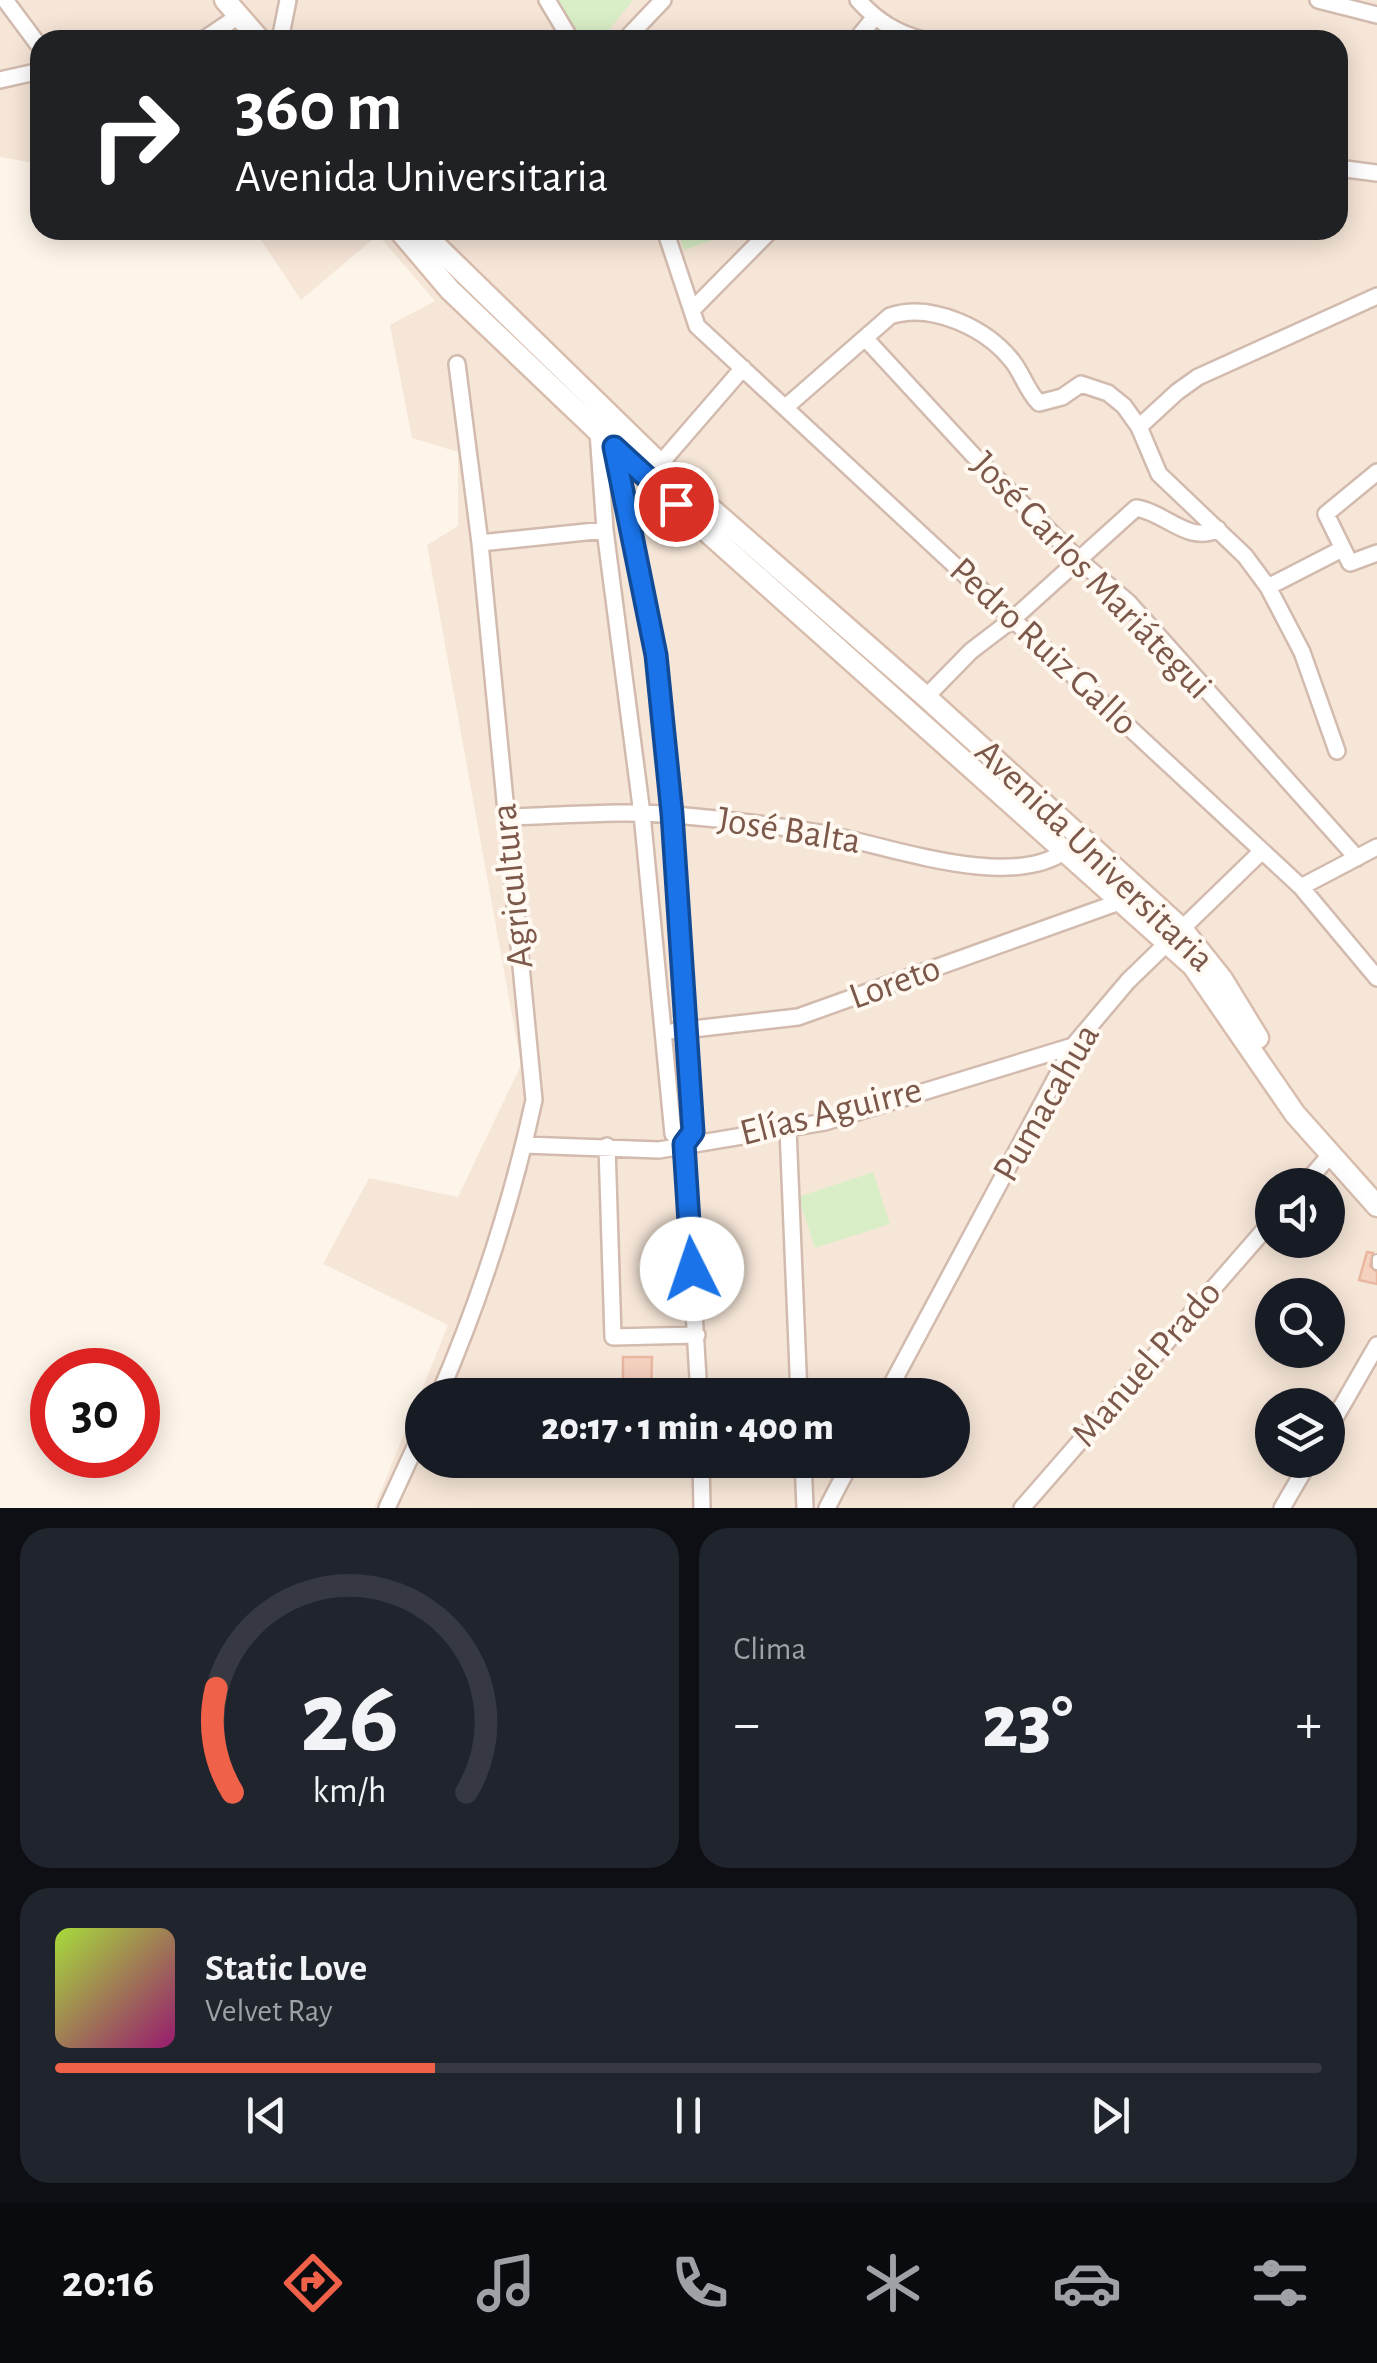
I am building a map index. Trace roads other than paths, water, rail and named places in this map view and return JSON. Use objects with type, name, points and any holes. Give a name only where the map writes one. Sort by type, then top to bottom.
[{"type":"main road","points":[[233,8],[252,30]]},
{"type":"main road","name":"Avenida Universitaria","points":[[408,240],[450,290],[614,447],[1122,901],[1176,936]]},
{"type":"main road","name":"Avenida Universitaria","points":[[430,240],[660,464],[926,696],[1176,936],[1266,1074],[1330,1155],[1377,1206]]},
{"type":"street","points":[[5,0],[30,34]]},
{"type":"street","points":[[282,30],[288,0]]},
{"type":"street","points":[[547,0],[564,30]]},
{"type":"street","points":[[634,30],[663,0]]},
{"type":"street","points":[[858,0],[874,18],[896,30]]},
{"type":"street","points":[[1318,0],[1377,16]]},
{"type":"street","points":[[212,30],[233,8]]},
{"type":"street","points":[[864,30],[874,18]]},
{"type":"street","points":[[0,80],[30,72]]},
{"type":"street","points":[[1348,169],[1377,173]]},
{"type":"street","points":[[669,240],[693,309],[761,240]]},
{"type":"street","points":[[1139,427],[1198,377],[1377,296]]},
{"type":"street","name":"Pedro Ruiz Gallo","points":[[693,309],[697,326],[1301,887],[1377,978]]},
{"type":"street","points":[[787,406],[890,316],[905,311],[942,316],[998,347],[1013,362],[1039,402],[1062,397],[1081,384],[1108,393],[1139,427],[1159,474],[1246,556],[1268,588],[1302,652],[1338,751]]},
{"type":"street","name":"José Carlos Mariátegui","points":[[866,338],[934,416],[1128,602],[1357,858]]},
{"type":"street","name":"Agricultura","points":[[446,1378],[470,1324],[534,1100],[480,543],[457,364]]},
{"type":"street","points":[[660,464],[742,368]]},
{"type":"street","points":[[598,432],[605,530],[642,814],[673,1134],[684,1144]]},
{"type":"street","points":[[614,447],[656,655],[672,814],[693,1132],[684,1144],[698,1378]]},
{"type":"street","points":[[1377,472],[1326,514],[1350,562],[1377,553]]},
{"type":"street","points":[[926,696],[971,651],[1013,619],[1136,508],[1158,515],[1185,531],[1210,534],[1218,528]]},
{"type":"street","points":[[480,543],[605,530]]},
{"type":"street","points":[[1268,588],[1342,549]]},
{"type":"street","name":"José Balta","points":[[507,817],[672,814],[823,833],[973,866],[1036,866],[1065,851]]},
{"type":"street","points":[[1301,887],[1377,847]]},
{"type":"street","name":"Pumacahua","points":[[895,1378],[1073,1046],[1128,982],[1262,852]]},
{"type":"street","name":"Loreto","points":[[662,1032],[798,1018],[1122,901]]},
{"type":"street","name":"Elías Aguirre","points":[[524,1145],[640,1150],[788,1129],[824,1122],[1073,1046]]},
{"type":"street","points":[[788,1129],[798,1378]]},
{"type":"street","points":[[606,1146],[613,1336],[697,1336]]},
{"type":"street","points":[[1319,1168],[1330,1155]]},
{"type":"street","name":"Manuel Prado","points":[[1022,1508],[1255,1241]]},
{"type":"street","points":[[1345,1401],[1377,1345]]},
{"type":"street","points":[[387,1508],[405,1469]]},
{"type":"street","points":[[701,1478],[702,1508]]},
{"type":"street","points":[[804,1478],[805,1508]]},
{"type":"street","points":[[827,1508],[843,1478]]},
{"type":"street","points":[[1282,1508],[1300,1478]]}]
